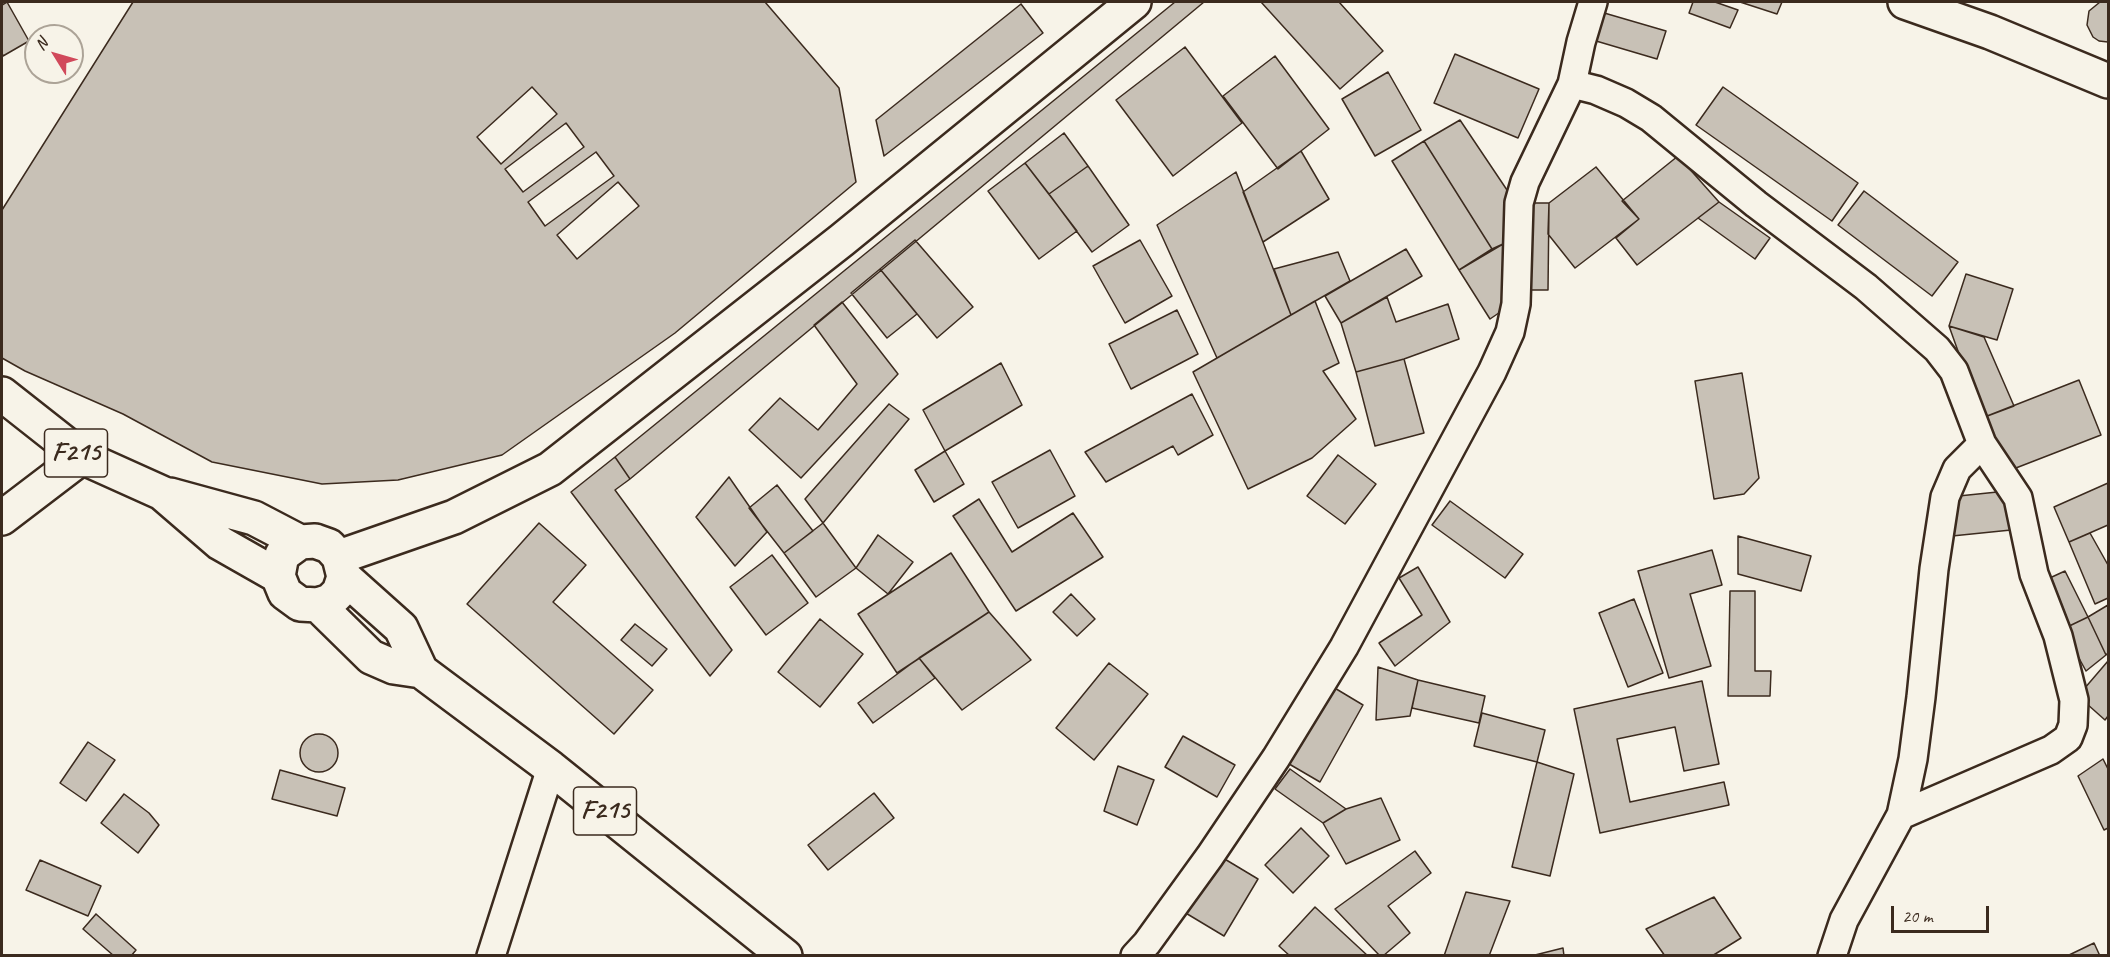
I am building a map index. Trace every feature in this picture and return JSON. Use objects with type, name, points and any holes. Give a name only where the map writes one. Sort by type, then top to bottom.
[{"type":"main road","points":[[1905,2],[1990,32],[2109,81]]},
{"type":"main road","points":[[318,605],[330,601],[339,592],[342,567],[550,470],[842,240],[1122,5]]},
{"type":"main road","name":"F215","points":[[2,394],[82,457],[162,493],[254,518],[300,542],[315,541],[329,546],[342,567],[401,628],[421,671]]},
{"type":"main road","points":[[2,518],[82,457]]},
{"type":"main road","name":"F215","points":[[162,493],[220,543],[278,576],[285,593],[300,604],[318,605],[370,657],[394,667],[421,671],[552,768],[785,956]]},
{"type":"main road","points":[[278,576],[282,555],[300,542]]},
{"type":"street","points":[[1135,956],[1147,943],[1210,856],[1282,748],[1344,647],[1492,372],[1510,332],[1516,304],[1519,203],[1525,182],[1572,84],[1593,2]]},
{"type":"street","points":[[1572,84],[1596,90],[1626,102],[1651,118],[1756,204],[1866,287],[1937,349],[1954,371],[1982,444],[2018,498],[2034,574],[2058,636],[2074,700],[2073,725],[2068,738],[2051,750],[1901,815]]},
{"type":"street","points":[[1832,956],[1844,920],[1901,815],[1913,759],[1934,569],[1945,497],[1957,469],[1982,444]]},
{"type":"street","points":[[490,956],[552,768]]},
{"type":"building","points":[[7,2],[24,32],[24,44],[3,56],[2,53],[2,5]]},
{"type":"building","points":[[133,2],[765,2],[839,88],[856,182],[675,333],[502,455],[398,480],[322,484],[212,462],[123,414],[25,371],[2,358],[2,210],[81,84],[84,84],[84,80]]},
{"type":"building","points":[[1175,2],[1204,2],[630,479],[615,457]]},
{"type":"building","points":[[1261,2],[1339,2],[1383,51],[1340,89]]},
{"type":"building","points":[[1693,2],[1715,2],[1738,10],[1730,28],[1689,13]]},
{"type":"building","points":[[1740,2],[1782,2],[1777,14]]},
{"type":"building","points":[[2100,2],[2108,2],[2108,42],[2099,41],[2093,37],[2087,25],[2089,11]]},
{"type":"building","points":[[1021,4],[1043,33],[884,156],[876,120]]},
{"type":"building","points":[[1594,10],[1666,31],[1657,59],[1586,38]]},
{"type":"building","points":[[1185,47],[1242,123],[1173,176],[1116,100]]},
{"type":"building","points":[[1455,54],[1539,89],[1518,138],[1434,103]]},
{"type":"building","points":[[1275,56],[1329,129],[1278,169],[1223,96]]},
{"type":"building","points":[[1388,72],[1421,130],[1375,156],[1342,99]]},
{"type":"building","points":[[532,87],[557,114],[501,164],[477,137]]},
{"type":"building","points":[[1723,87],[1858,183],[1832,221],[1696,125]]},
{"type":"building","points":[[1460,120],[1507,190],[1503,244],[1492,249],[1424,141]]},
{"type":"building","points":[[566,123],[584,147],[523,192],[505,169]]},
{"type":"building","points":[[1064,133],[1088,166],[1049,194],[1025,163]]},
{"type":"building","points":[[1424,141],[1492,249],[1459,270],[1392,161]]},
{"type":"building","points":[[1301,151],[1329,199],[1263,242],[1243,192]]},
{"type":"building","points":[[596,152],[614,176],[545,226],[528,202]]},
{"type":"building","points":[[1678,156],[1719,202],[1637,265],[1616,238],[1639,219],[1622,201]]},
{"type":"building","points":[[1025,163],[1077,231],[1039,259],[988,191]]},
{"type":"building","points":[[1088,166],[1129,225],[1092,252],[1049,194]]},
{"type":"building","points":[[1596,167],[1639,219],[1575,268],[1548,234],[1549,203]]},
{"type":"building","points":[[1236,172],[1291,315],[1217,358],[1157,225]]},
{"type":"building","points":[[618,182],[639,206],[577,259],[557,235]]},
{"type":"building","points":[[1864,191],[1958,262],[1932,296],[1838,225]]},
{"type":"building","points":[[1719,202],[1770,238],[1755,259],[1698,218]]},
{"type":"building","points":[[1521,203],[1549,203],[1548,290],[1520,290]]},
{"type":"building","points":[[915,240],[973,307],[937,338],[880,269]]},
{"type":"building","points":[[1140,240],[1172,296],[1125,323],[1093,266]]},
{"type":"building","points":[[1503,244],[1509,306],[1490,319],[1459,270]]},
{"type":"building","points":[[1406,249],[1422,276],[1341,323],[1325,296]]},
{"type":"building","points":[[1338,252],[1350,281],[1291,315],[1274,269]]},
{"type":"building","points":[[880,269],[917,314],[887,338],[851,293]]},
{"type":"building","points":[[1966,274],[2013,289],[1997,340],[1949,326]]},
{"type":"building","points":[[1387,297],[1396,322],[1448,304],[1459,339],[1404,359],[1356,372],[1341,323]]},
{"type":"building","points":[[1315,301],[1339,363],[1323,371],[1356,419],[1312,458],[1248,489],[1193,372]]},
{"type":"building","points":[[842,302],[898,374],[801,478],[749,430],[780,398],[818,430],[857,384],[814,325]]},
{"type":"building","points":[[1177,310],[1198,354],[1131,389],[1109,344]]},
{"type":"building","points":[[1949,326],[1984,337],[2014,406],[1982,418]]},
{"type":"building","points":[[1404,359],[1424,433],[1375,446],[1356,372]]},
{"type":"building","points":[[1001,363],[1022,405],[945,451],[923,410]]},
{"type":"building","points":[[1742,373],[1759,478],[1744,494],[1714,499],[1695,381]]},
{"type":"building","points":[[2079,380],[2101,435],[2003,473],[1982,418]]},
{"type":"building","points":[[1192,394],[1213,435],[1178,455],[1173,446],[1106,482],[1085,452]]},
{"type":"building","points":[[889,404],[909,419],[823,523],[805,499]]},
{"type":"building","points":[[1050,450],[1075,496],[1018,528],[992,482]]},
{"type":"building","points":[[945,451],[964,484],[934,502],[915,470]]},
{"type":"building","points":[[1338,455],[1376,484],[1345,524],[1307,496]]},
{"type":"building","points":[[615,457],[630,479],[615,490],[732,650],[710,676],[571,492]]},
{"type":"building","points":[[729,477],[767,532],[735,566],[696,517]]},
{"type":"building","points":[[2108,483],[2108,525],[2069,542],[2054,507]]},
{"type":"building","points":[[777,485],[813,531],[784,553],[749,508]]},
{"type":"building","points":[[2007,491],[2011,530],[1952,536],[1949,497]]},
{"type":"building","points":[[979,499],[1012,552],[1073,513],[1103,557],[1016,611],[953,516]]},
{"type":"building","points":[[1450,501],[1523,554],[1505,578],[1432,525]]},
{"type":"building","points":[[539,523],[586,565],[553,602],[653,690],[614,734],[467,604]]},
{"type":"building","points":[[823,523],[856,568],[816,597],[784,553]]},
{"type":"building","points":[[2090,533],[2108,565],[2108,598],[2095,604],[2069,542]]},
{"type":"building","points":[[878,535],[913,562],[888,594],[856,568]]},
{"type":"building","points":[[1738,536],[1811,556],[1801,591],[1738,574]]},
{"type":"building","points":[[1712,550],[1722,585],[1690,594],[1711,666],[1669,678],[1638,571]]},
{"type":"building","points":[[951,553],[989,612],[897,673],[858,614]]},
{"type":"building","points":[[772,555],[808,603],[766,635],[730,587]]},
{"type":"building","points":[[1418,567],[1450,622],[1395,666],[1379,643],[1422,615],[1399,578]]},
{"type":"building","points":[[2065,571],[2088,617],[2063,629],[2041,582]]},
{"type":"building","points":[[1730,591],[1755,591],[1755,671],[1771,671],[1770,696],[1728,696]]},
{"type":"building","points":[[1071,594],[1095,619],[1077,636],[1053,612]]},
{"type":"building","points":[[1634,599],[1663,673],[1628,687],[1599,613]]},
{"type":"building","points":[[2108,605],[2108,653],[2106,655],[2088,617]]},
{"type":"building","points":[[989,612],[1031,660],[962,710],[919,658]]},
{"type":"building","points":[[2088,617],[2106,655],[2086,671],[2063,629]]},
{"type":"building","points":[[820,619],[863,654],[820,707],[778,672]]},
{"type":"building","points":[[635,624],[667,649],[652,666],[621,640]]},
{"type":"building","points":[[919,658],[935,678],[873,723],[858,703]]},
{"type":"building","points":[[2108,661],[2108,716],[2105,720],[2078,696]]},
{"type":"building","points":[[1109,663],[1148,694],[1094,760],[1056,728]]},
{"type":"building","points":[[1378,667],[1418,680],[1410,716],[1376,720]]},
{"type":"building","points":[[1418,680],[1485,696],[1479,723],[1412,708]]},
{"type":"building","points":[[1702,681],[1719,764],[1684,771],[1675,727],[1617,739],[1630,802],[1724,782],[1729,805],[1600,833],[1574,709]]},
{"type":"building","points":[[1328,684],[1363,705],[1320,782],[1284,761]]},
{"type":"building","points":[[1482,713],[1545,730],[1537,762],[1474,746]]},
{"type":"building","points":[[319,734],[333,739],[338,753],[333,767],[319,772],[305,767],[300,753],[305,739]]},
{"type":"building","points":[[1183,736],[1235,765],[1217,797],[1165,767]]},
{"type":"building","points":[[88,742],[115,760],[86,801],[60,783]]},
{"type":"building","points":[[2103,759],[2108,769],[2108,828],[2104,830],[2078,776]]},
{"type":"building","points":[[1537,762],[1574,774],[1550,876],[1512,867]]},
{"type":"building","points":[[1118,766],[1154,780],[1137,825],[1104,811]]},
{"type":"building","points":[[1290,769],[1346,809],[1323,823],[1275,789]]},
{"type":"building","points":[[280,770],[345,788],[337,816],[272,799]]},
{"type":"building","points":[[874,793],[894,818],[828,870],[808,845]]},
{"type":"building","points":[[124,794],[149,813],[159,825],[138,853],[101,823]]},
{"type":"building","points":[[1381,798],[1400,840],[1346,864],[1323,823],[1346,809]]},
{"type":"building","points":[[1301,828],[1329,856],[1293,893],[1265,865]]},
{"type":"building","points":[[1415,851],[1431,873],[1388,906],[1410,933],[1383,956],[1380,956],[1335,909]]},
{"type":"building","points":[[1218,855],[1258,879],[1224,936],[1184,912]]},
{"type":"building","points":[[40,860],[101,886],[88,916],[26,890]]},
{"type":"building","points":[[1466,892],[1510,901],[1489,956],[1444,956]]},
{"type":"building","points":[[1714,897],[1741,938],[1712,956],[1665,956],[1646,929]]},
{"type":"building","points":[[1315,907],[1368,956],[1290,956],[1279,946]]},
{"type":"building","points":[[96,914],[136,950],[131,956],[114,956],[83,929]]},
{"type":"building","points":[[2094,943],[2100,956],[2067,956]]},
{"type":"building","points":[[1563,948],[1564,956],[1531,956]]}]
